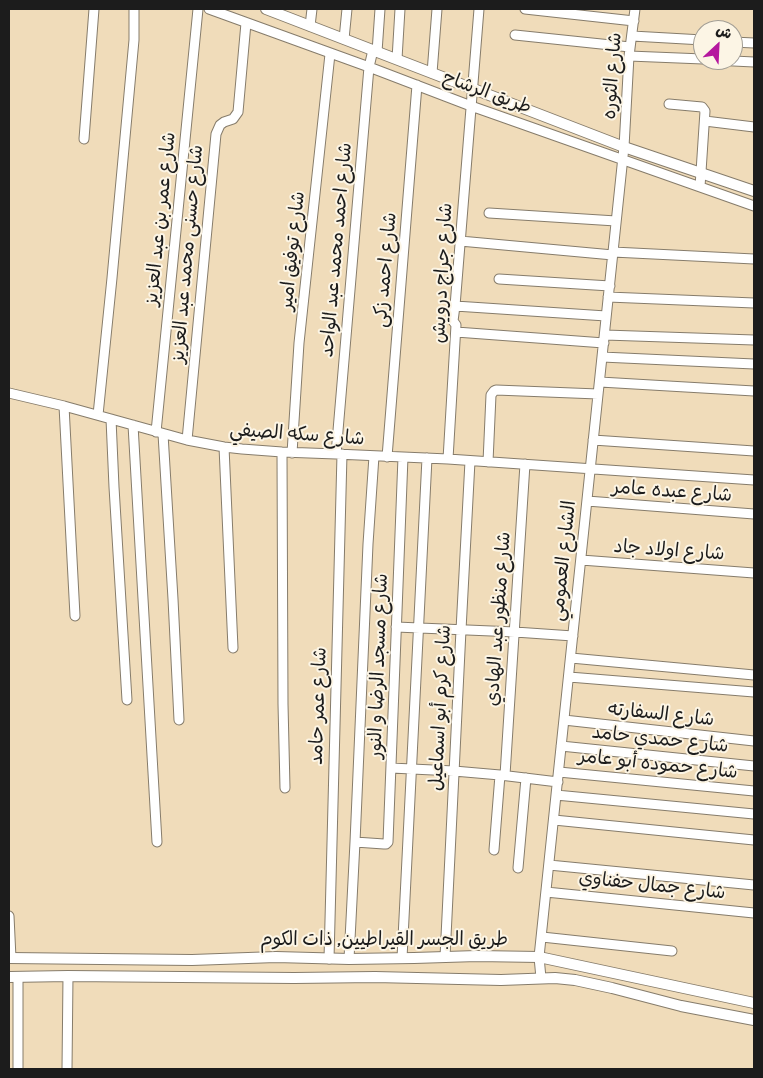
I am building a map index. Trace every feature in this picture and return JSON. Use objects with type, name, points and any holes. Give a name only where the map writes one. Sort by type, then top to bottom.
[{"type":"street","points":[[84,139],[94,9]]},
{"type":"street","points":[[98,415],[134,40],[134,9]]},
{"type":"street","name":"شارع عمر بن عبد العزيز","points":[[179,720],[173,599],[159,433],[198,9]]},
{"type":"street","name":"طريق الرشاح","points":[[209,9],[623,161],[754,206]]},
{"type":"street","name":"طريق الرشاح","points":[[266,9],[624,147],[754,191]]},
{"type":"street","points":[[310,26],[312,9]]},
{"type":"street","points":[[344,39],[347,9]]},
{"type":"street","name":"شارع احمد محمد عبد الواحد","points":[[339,454],[369,67],[375,51],[380,9]]},
{"type":"street","points":[[396,59],[400,9]]},
{"type":"street","points":[[432,73],[437,9]]},
{"type":"street","name":"شارع جراج درويش","points":[[448,459],[456,332],[456,324],[453,321],[479,9]]},
{"type":"street","points":[[525,9],[634,21]]},
{"type":"street","name":"شارع الثوره","points":[[624,147],[630,52],[635,9]]},
{"type":"street","name":"شارع حسنى محمد عبد العزيز","points":[[187,440],[216,134],[220,125],[233,119],[238,112],[246,23]]},
{"type":"street","points":[[515,35],[630,52],[693,59]]},
{"type":"street","points":[[632,36],[693,39]]},
{"type":"street","name":"شارع توفيق امير","points":[[292,453],[299,343],[330,54]]},
{"type":"street","name":"شارع احمد زكى","points":[[387,457],[417,85]]},
{"type":"street","points":[[669,104],[702,107],[705,111],[700,187]]},
{"type":"street","points":[[705,121],[754,127]]},
{"type":"street","name":"الشارع العمومي","points":[[540,978],[539,958],[624,147]]},
{"type":"street","points":[[489,213],[616,221]]},
{"type":"street","points":[[460,242],[613,253],[754,259]]},
{"type":"street","points":[[499,279],[610,286]]},
{"type":"street","points":[[608,297],[754,303]]},
{"type":"street","points":[[455,306],[606,316]]},
{"type":"street","points":[[456,332],[604,339],[754,340]]},
{"type":"street","points":[[602,357],[754,364]]},
{"type":"street","points":[[600,382],[754,391]]},
{"type":"street","points":[[488,462],[491,395],[494,391],[598,394]]},
{"type":"street","name":"شارع سكه الصيفي","points":[[9,393],[98,415],[159,433],[224,447],[292,453],[448,459],[754,480]]},
{"type":"street","points":[[64,406],[75,616]]},
{"type":"street","points":[[111,419],[127,700]]},
{"type":"street","points":[[133,425],[157,842]]},
{"type":"street","points":[[594,440],[754,451]]},
{"type":"street","points":[[224,447],[233,648]]},
{"type":"street","points":[[282,452],[285,788]]},
{"type":"street","name":"شارع عمر حامد","points":[[329,958],[339,454]]},
{"type":"street","points":[[349,959],[356,842],[368,544],[374,456]]},
{"type":"street","name":"شارع مسجد الرضا و النور","points":[[356,842],[384,844],[388,842],[403,457]]},
{"type":"street","points":[[402,958],[427,458]]},
{"type":"street","name":"شارع كرم أبو اسماعيل","points":[[445,957],[470,461]]},
{"type":"street","name":"شارع منظور عبد الهادي","points":[[494,850],[515,632],[525,464]]},
{"type":"street","name":"شارع عبده عامر","points":[[587,501],[754,514]]},
{"type":"street","name":"شارع اولاد جاد","points":[[581,560],[754,573]]},
{"type":"street","points":[[396,627],[573,636]]},
{"type":"street","points":[[571,658],[754,675]]},
{"type":"street","points":[[569,677],[754,692]]},
{"type":"street","name":"شارع السفارته","points":[[564,720],[754,741]]},
{"type":"street","name":"شارع حمدي حامد","points":[[562,746],[754,766]]},
{"type":"street","points":[[391,768],[502,775],[558,782]]},
{"type":"street","name":"شارع حموده أبو عامر","points":[[559,772],[754,791]]},
{"type":"street","points":[[518,868],[526,778]]},
{"type":"street","points":[[556,795],[754,814]]},
{"type":"street","points":[[554,820],[754,840]]},
{"type":"street","points":[[549,865],[754,885]]},
{"type":"street","name":"شارع جمال حفناوي","points":[[546,892],[754,913]]},
{"type":"street","points":[[9,916],[10,958]]},
{"type":"street","points":[[542,937],[672,950]]},
{"type":"street","name":"طريق الجسر القيراطيين, ذات الكوم","points":[[10,958],[184,960],[247,957],[349,959],[477,956],[539,958],[754,1003]]},
{"type":"street","points":[[67,1069],[68,976]]},
{"type":"street","points":[[13,977],[18,1069]]},
{"type":"street","name":"طريق الجسر القيراطيين, ذات الكوم","points":[[13,977],[375,977],[501,980],[555,978],[575,980],[681,1006],[754,1020]]}]
